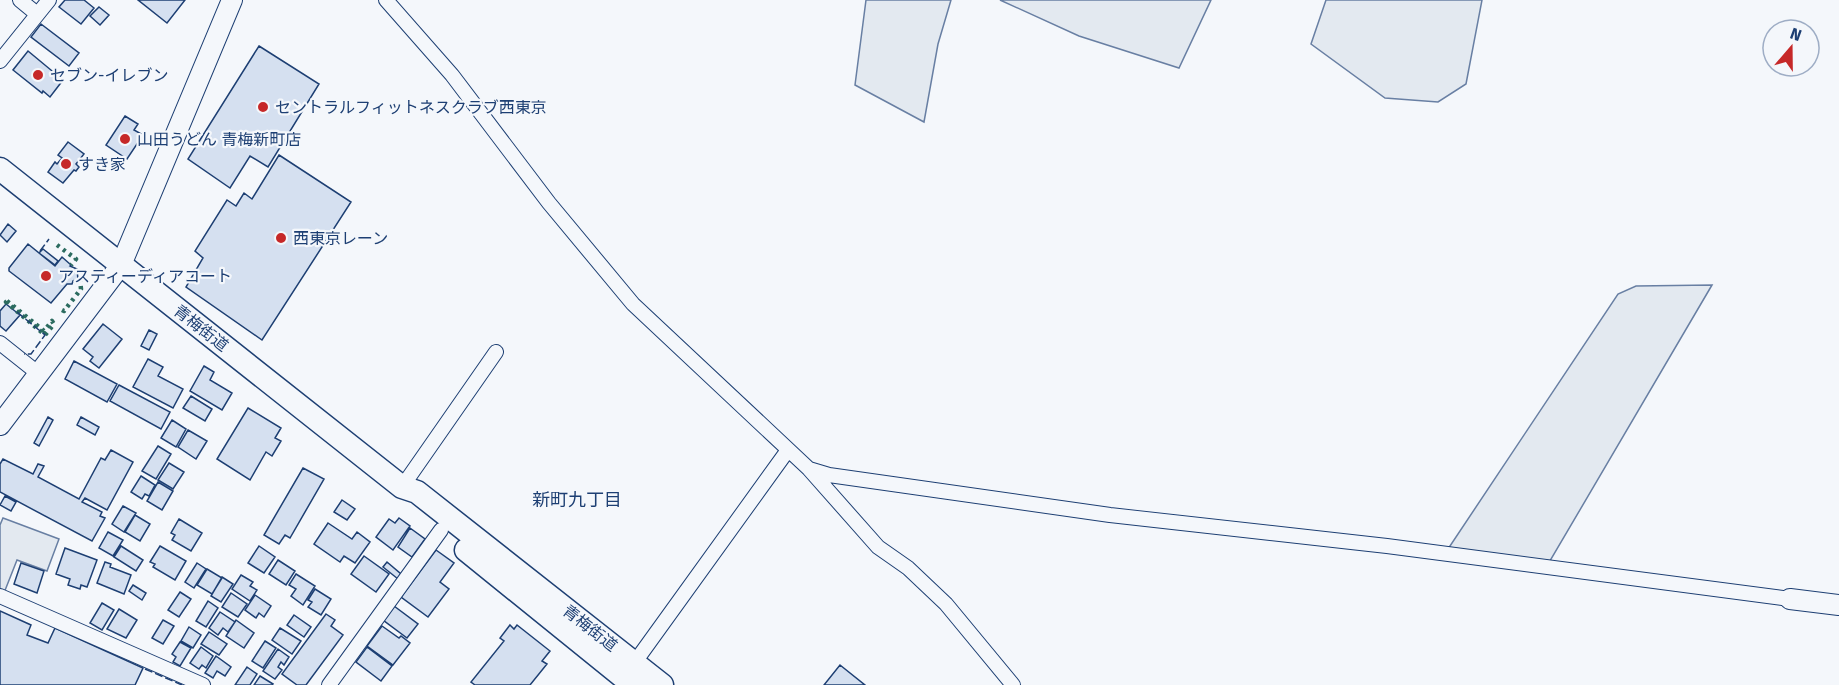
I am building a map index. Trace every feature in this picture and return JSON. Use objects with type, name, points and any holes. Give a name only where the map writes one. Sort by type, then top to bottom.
[{"type":"main road","name":"青梅街道","points":[[0,169],[402,487],[417,492],[630,675]]},
{"type":"main road","name":"青梅街道","points":[[402,487],[408,503],[630,675],[662,685]]},
{"type":"street","points":[[20,0],[38,14]]},
{"type":"street","points":[[0,61],[49,0]]},
{"type":"street","points":[[0,424],[121,265],[232,0]]},
{"type":"street","points":[[386,0],[452,75],[549,203],[633,304],[809,470],[878,547],[908,568],[946,604],[1013,685]]},
{"type":"street","points":[[0,343],[39,374]]},
{"type":"street","points":[[402,487],[496,352]]},
{"type":"street","points":[[630,675],[788,450]]},
{"type":"street","points":[[809,470],[829,475],[1110,515],[1387,546],[1839,605]]},
{"type":"street","points":[[329,685],[441,530]]},
{"type":"street","points":[[0,596],[203,685]]},
{"type":"shaded area","points":[[866,0],[951,0],[938,44],[924,122],[855,85]]},
{"type":"shaded area","points":[[1000,0],[1211,0],[1179,68],[1079,36]]},
{"type":"shaded area","points":[[1326,0],[1482,0],[1466,84],[1438,102],[1385,98],[1311,44]]},
{"type":"shaded area","points":[[1712,285],[1547,566],[1446,552],[1618,294],[1636,286]]},
{"type":"shaded area","points":[[3,518],[59,539],[47,571],[17,560],[4,593],[0,591],[0,525]]},
{"type":"building","points":[[65,0],[84,0],[94,8],[81,24],[59,7]]},
{"type":"building","points":[[138,0],[185,0],[167,23]]},
{"type":"building","points":[[99,7],[109,15],[100,25],[90,16]]},
{"type":"building","points":[[41,24],[79,53],[69,66],[31,37]]},
{"type":"building","points":[[259,46],[319,84],[268,167],[250,156],[230,188],[188,159]]},
{"type":"building","name":"セブン-イレブン","points":[[28,51],[63,80],[50,97],[13,70]]},
{"type":"building","points":[[125,116],[138,124],[134,130],[143,135],[127,159],[106,145]]},
{"type":"building","points":[[68,142],[84,154],[76,164],[79,167],[63,183],[48,172],[55,162],[57,164],[62,158],[58,155]]},
{"type":"building","points":[[279,155],[351,202],[262,340],[186,287],[203,258],[195,251],[227,200],[236,206],[244,193],[252,199]]},
{"type":"building","points":[[8,224],[16,231],[7,242],[0,235]]},
{"type":"building","name":"アスティーディアコート","points":[[28,244],[55,266],[62,257],[70,266],[77,269],[78,280],[67,284],[51,303],[9,271]]},
{"type":"building","points":[[43,249],[58,261],[55,265],[39,253]]},
{"type":"building","points":[[6,304],[20,315],[6,331],[0,326],[0,311]]},
{"type":"building","points":[[103,324],[122,339],[99,368],[90,361],[93,357],[83,349]]},
{"type":"building","points":[[149,330],[157,334],[149,350],[141,346]]},
{"type":"building","points":[[148,359],[163,367],[158,376],[183,389],[173,408],[133,387]]},
{"type":"building","points":[[74,361],[117,384],[107,402],[65,379]]},
{"type":"building","points":[[204,366],[214,372],[210,380],[232,393],[222,410],[190,391]]},
{"type":"building","points":[[119,385],[170,412],[161,429],[110,401]]},
{"type":"building","points":[[191,396],[212,409],[205,421],[183,408]]},
{"type":"building","points":[[248,408],[281,428],[275,438],[281,441],[272,456],[266,452],[250,480],[217,459]]},
{"type":"building","points":[[48,417],[53,420],[39,446],[34,443]]},
{"type":"building","points":[[81,417],[99,427],[95,435],[77,425]]},
{"type":"building","points":[[172,420],[186,429],[176,447],[161,438]]},
{"type":"building","points":[[188,430],[207,441],[196,459],[178,447]]},
{"type":"building","points":[[158,446],[171,454],[156,479],[142,471]]},
{"type":"building","points":[[111,450],[133,462],[107,510],[85,498],[82,502],[102,512],[100,516],[105,518],[92,541],[0,492],[0,464],[3,459],[33,474],[38,464],[44,466],[38,477],[79,499],[101,458],[105,460]]},
{"type":"building","points":[[169,463],[184,472],[173,489],[158,480]]},
{"type":"building","points":[[303,468],[324,479],[290,538],[285,535],[279,544],[264,535]]},
{"type":"building","points":[[141,476],[155,485],[149,496],[145,494],[142,499],[131,492]]},
{"type":"building","points":[[158,482],[173,491],[162,510],[147,501]]},
{"type":"building","points":[[5,496],[16,502],[11,511],[0,505]]},
{"type":"building","points":[[342,500],[355,509],[347,520],[334,512]]},
{"type":"building","points":[[123,506],[136,513],[124,532],[112,524]]},
{"type":"building","points":[[135,515],[150,524],[140,541],[125,532]]},
{"type":"building","points":[[399,518],[410,526],[393,550],[376,537],[389,519],[395,523]]},
{"type":"building","points":[[179,519],[202,533],[191,551],[172,540],[175,535],[171,533]]},
{"type":"building","points":[[328,523],[352,539],[357,532],[370,542],[355,563],[344,556],[340,562],[314,544]]},
{"type":"building","points":[[410,528],[425,539],[412,557],[398,547]]},
{"type":"building","points":[[108,532],[123,540],[113,556],[99,548]]},
{"type":"building","points":[[121,546],[143,560],[136,571],[114,557]]},
{"type":"building","points":[[160,546],[186,561],[175,580],[153,567],[155,564],[150,562]]},
{"type":"building","points":[[259,546],[275,557],[264,573],[248,563]]},
{"type":"building","points":[[65,548],[97,560],[87,587],[81,585],[80,589],[68,585],[70,579],[56,574]]},
{"type":"building","points":[[436,550],[454,563],[440,582],[449,589],[428,617],[401,597]]},
{"type":"building","points":[[364,556],[389,574],[376,592],[351,574]]},
{"type":"building","points":[[278,560],[295,571],[286,585],[269,574]]},
{"type":"building","points":[[105,562],[111,564],[110,567],[131,575],[124,594],[97,583]]},
{"type":"building","points":[[387,562],[401,574],[398,579],[383,567]]},
{"type":"building","points":[[21,563],[44,571],[37,593],[14,584]]},
{"type":"building","points":[[197,563],[206,569],[194,588],[185,582]]},
{"type":"building","points":[[207,569],[222,578],[212,594],[197,585]]},
{"type":"building","points":[[296,574],[315,586],[303,605],[291,596],[296,589],[289,585]]},
{"type":"building","points":[[241,575],[253,582],[250,586],[257,590],[250,601],[232,589]]},
{"type":"building","points":[[222,577],[233,584],[221,602],[211,596]]},
{"type":"building","points":[[133,585],[146,593],[142,600],[129,591]]},
{"type":"building","points":[[315,589],[331,599],[321,615],[308,607],[312,602],[308,600]]},
{"type":"building","points":[[180,592],[191,599],[179,617],[168,610]]},
{"type":"building","points":[[231,593],[247,604],[238,617],[222,607]]},
{"type":"building","points":[[255,595],[271,606],[264,617],[259,613],[256,618],[245,610]]},
{"type":"building","points":[[208,601],[218,608],[206,627],[196,621]]},
{"type":"building","points":[[102,603],[114,610],[102,630],[90,623]]},
{"type":"building","points":[[394,606],[418,624],[407,638],[383,620]]},
{"type":"building","points":[[119,609],[137,620],[126,638],[107,629]]},
{"type":"building","points":[[0,611],[31,625],[27,635],[48,643],[55,628],[143,668],[135,685],[0,685]]},
{"type":"building","points":[[220,612],[235,622],[228,632],[223,628],[218,635],[209,628]]},
{"type":"building","points":[[326,614],[335,620],[331,626],[343,635],[306,685],[297,685],[282,674]]},
{"type":"building","points":[[294,615],[311,627],[304,637],[287,625]]},
{"type":"building","points":[[163,620],[174,626],[163,644],[152,638]]},
{"type":"building","points":[[236,620],[254,633],[244,648],[226,636]]},
{"type":"building","points":[[510,625],[514,629],[517,625],[550,651],[542,661],[547,664],[530,685],[475,685],[471,682],[504,641],[500,638]]},
{"type":"building","points":[[382,626],[410,643],[393,665],[367,646]]},
{"type":"building","points":[[189,627],[201,635],[193,648],[181,641]]},
{"type":"building","points":[[280,628],[301,641],[292,654],[272,640]]},
{"type":"building","points":[[209,632],[227,644],[219,655],[201,644]]},
{"type":"building","points":[[265,641],[276,648],[263,668],[252,661]]},
{"type":"building","points":[[180,642],[191,648],[180,666],[173,662],[176,657],[172,654]]},
{"type":"building","points":[[201,647],[213,656],[206,668],[202,665],[199,669],[190,663]]},
{"type":"building","points":[[367,647],[392,666],[381,681],[356,662]]},
{"type":"building","points":[[278,649],[289,657],[284,665],[281,662],[278,667],[282,670],[275,679],[263,671]]},
{"type":"building","points":[[216,656],[231,667],[225,676],[217,671],[213,678],[205,673]]},
{"type":"building","points":[[840,665],[865,685],[824,685]]},
{"type":"building","points":[[247,667],[257,674],[250,685],[235,685]]},
{"type":"building","points":[[260,676],[273,684],[254,685]]},
{"type":"hedge","points":[[57,245],[76,259],[71,265]]},
{"type":"hedge","points":[[62,310],[64,311],[81,289],[80,280],[74,281]]},
{"type":"hedge","points":[[7,301],[44,331],[52,321],[54,324],[45,335],[7,301]]},
{"type":"fence","points":[[40,251],[49,239]]},
{"type":"fence","points":[[17,312],[45,335],[31,354],[24,354]]},
{"type":"fence","points":[[145,669],[182,685]]},
{"type":"place","name":"セブン-イレブン","points":[[38,75]]},
{"type":"place","name":"セントラルフィットネスクラブ西東京","points":[[263,107]]},
{"type":"place","name":"山田うどん 青梅新町店","points":[[125,139]]},
{"type":"place","name":"すき家","points":[[66,164]]},
{"type":"place","name":"西東京レーン","points":[[281,238]]},
{"type":"place","name":"アスティーディアコート","points":[[46,276]]},
{"type":"district","name":"新町九丁目","points":[[577,500]]}]
